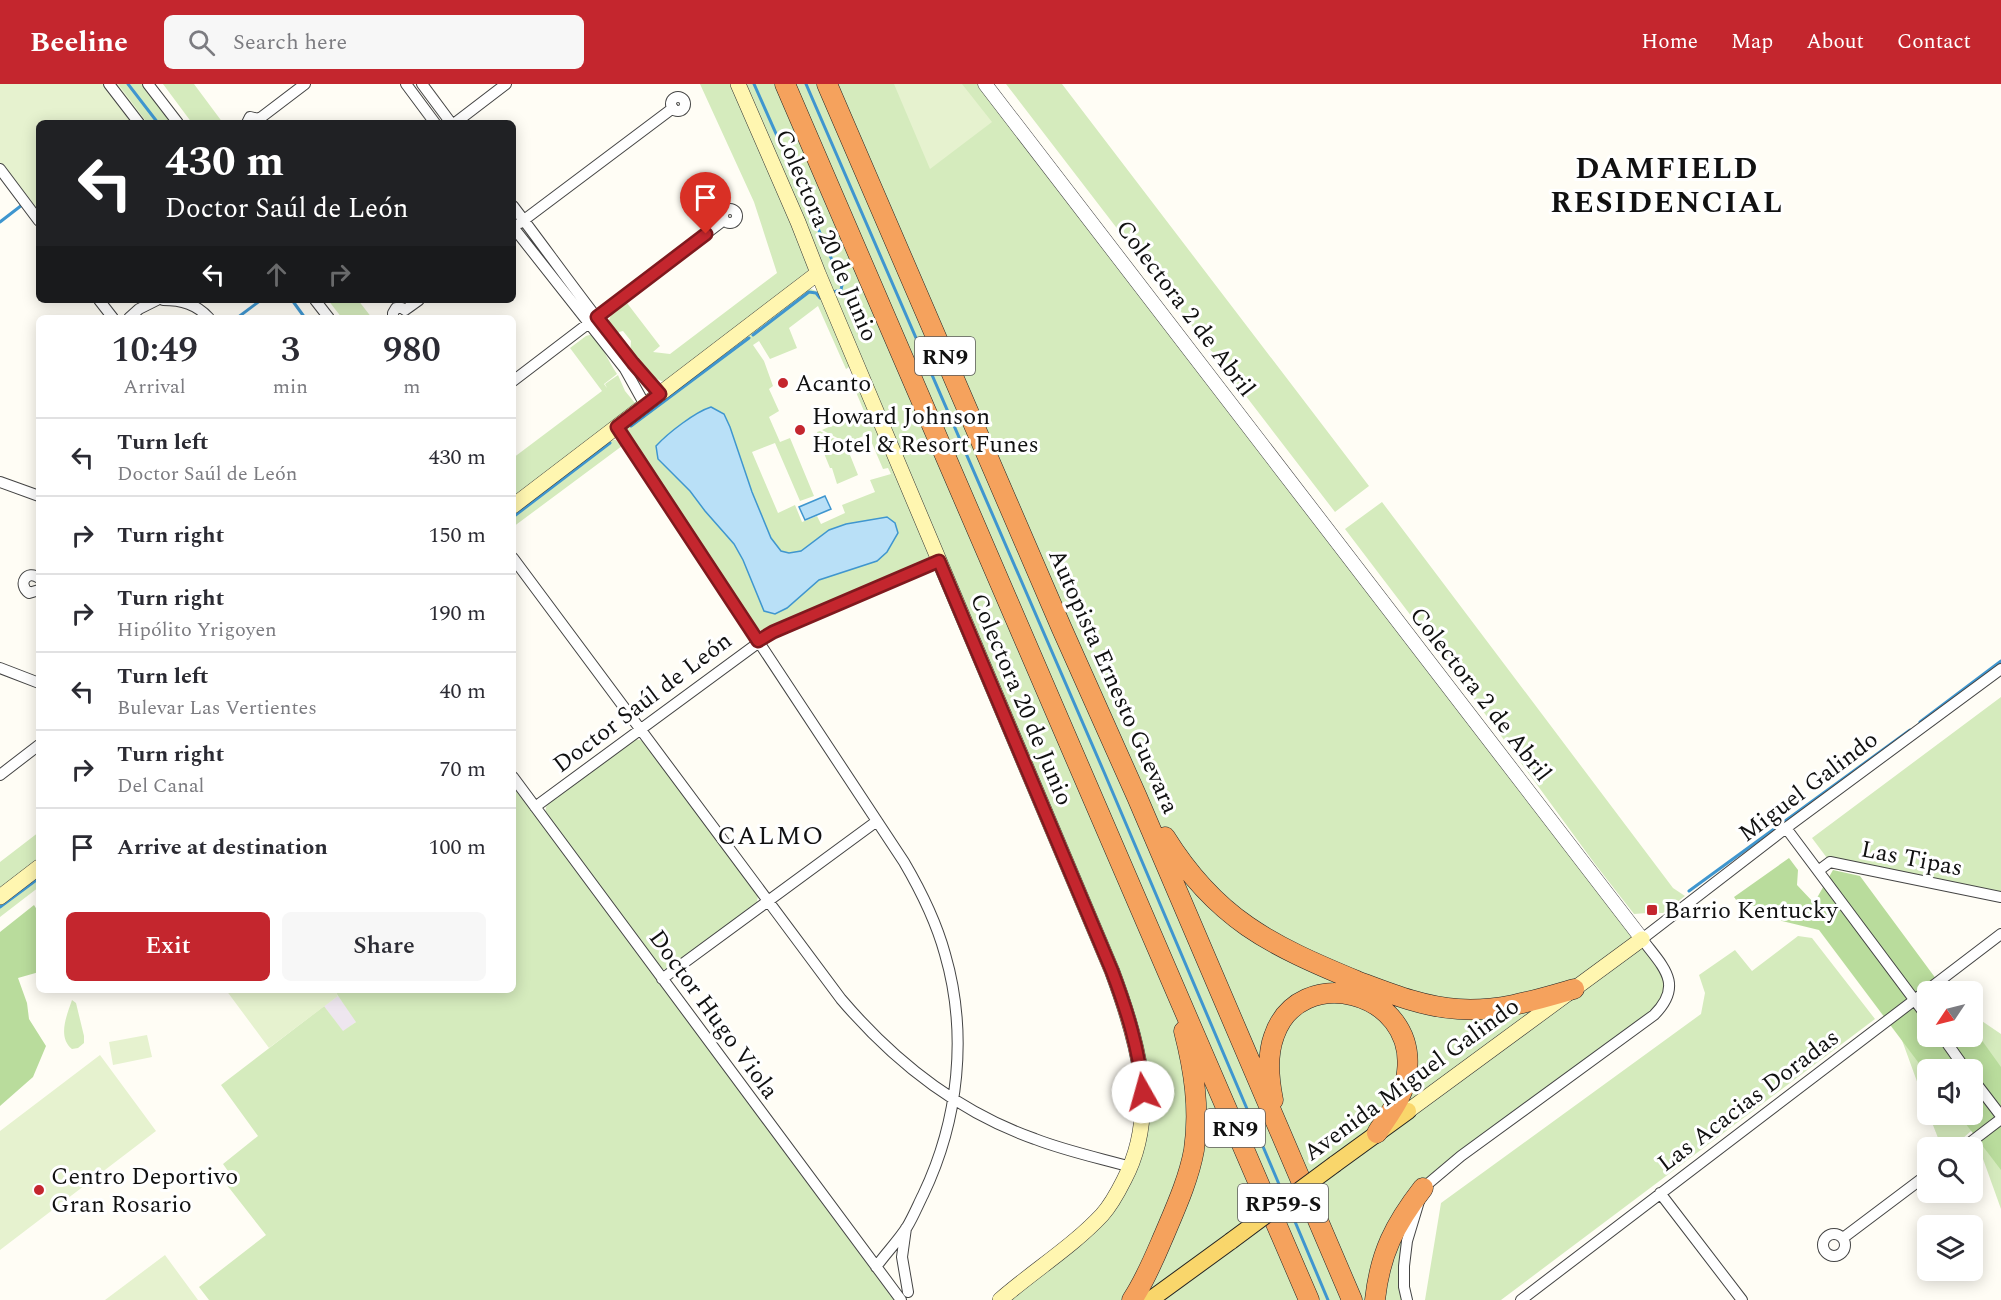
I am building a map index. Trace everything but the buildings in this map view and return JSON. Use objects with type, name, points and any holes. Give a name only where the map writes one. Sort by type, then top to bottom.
[{"type":"highway","name":"RN9","points":[[785,84],[1309,1300]]},
{"type":"highway","name":"Autopista Ernesto Guevara","points":[[827,84],[1137,797],[1352,1300]]},
{"type":"highway","points":[[1137,797],[1187,869],[1220,906],[1256,933],[1282,948],[1373,987],[1422,1003],[1458,1009],[1496,1008],[1531,1002],[1574,989]]},
{"type":"highway","points":[[1132,1300],[1153,1261],[1177,1201],[1194,1152],[1196,1131],[1197,1110],[1192,1065],[1162,956]]},
{"type":"highway","points":[[1373,987],[1399,1008],[1409,1020],[1419,1047],[1419,1065],[1408,1111]]},
{"type":"highway","points":[[1278,1126],[1270,1088],[1269,1059],[1273,1037],[1280,1023],[1294,1008],[1311,997],[1330,993],[1351,994],[1387,1012],[1399,1027],[1408,1056],[1403,1090],[1377,1133]]},
{"type":"highway","points":[[1375,1300],[1389,1241],[1404,1213],[1423,1188]]},
{"type":"main road","name":"Colectora 20 de Junio","points":[[738,84],[1112,971],[1127,1010],[1136,1044],[1143,1092],[1141,1131],[1131,1167],[1109,1206],[1088,1229],[1000,1300]]},
{"type":"main road","points":[[516,504],[818,273]]},
{"type":"main road","points":[[0,897],[36,869]]},
{"type":"main road","name":"Avenida Miguel Galindo","points":[[1150,1300],[1642,939]]},
{"type":"street","points":[[109,84],[137,120]]},
{"type":"street","points":[[148,84],[176,120]]},
{"type":"street","points":[[261,120],[305,84]]},
{"type":"street","points":[[406,84],[433,120]]},
{"type":"street","points":[[422,84],[451,120]]},
{"type":"street","points":[[457,120],[506,84]]},
{"type":"street","name":"Colectora 2 de Abril","points":[[985,84],[1642,939],[1669,978],[1670,988],[1662,1007],[1654,1015],[1461,1156],[1423,1188]]},
{"type":"street","points":[[516,226],[673,108]]},
{"type":"street","points":[[0,170],[36,217]]},
{"type":"street","points":[[516,210],[593,320],[630,376],[645,405]]},
{"type":"street","points":[[516,379],[724,220]]},
{"type":"street","points":[[516,231],[660,394]]},
{"type":"street","points":[[101,303],[111,315]]},
{"type":"street","points":[[132,315],[151,303]]},
{"type":"street","points":[[187,303],[197,307],[206,315]]},
{"type":"street","points":[[317,303],[327,315]]},
{"type":"street","points":[[393,315],[396,308],[402,308],[405,314],[416,303]]},
{"type":"street","points":[[617,427],[877,820],[918,887],[945,953],[956,1010],[958,1037],[954,1098],[949,1124],[932,1177],[906,1228],[879,1271]]},
{"type":"street","points":[[0,482],[36,495]]},
{"type":"street","name":"Doctor Saúl de León","points":[[535,807],[758,641],[773,632],[939,561]]},
{"type":"street","points":[[516,562],[858,1019],[904,1063],[928,1082],[975,1112],[1032,1138],[1131,1167]]},
{"type":"street","points":[[36,573],[25,578],[24,588],[29,593],[36,592]]},
{"type":"street","points":[[0,668],[36,681]]},
{"type":"street","name":"Miguel Galindo","points":[[1642,939],[1786,828],[2001,669]]},
{"type":"street","points":[[0,775],[36,747]]},
{"type":"street","name":"Doctor Hugo Viola","points":[[516,781],[879,1271],[908,1298]]},
{"type":"street","points":[[663,980],[877,820]]},
{"type":"street","points":[[1786,828],[1917,1003]]},
{"type":"street","name":"Las Tipas","points":[[1818,871],[1830,862],[2001,897]]},
{"type":"street","name":"Las Acacias Doradas","points":[[1521,1300],[2001,934]]},
{"type":"street","points":[[1977,1137],[2001,1118],[1983,1093]]},
{"type":"street","points":[[1844,1238],[1917,1182]]},
{"type":"street","points":[[1407,1300],[1404,1287],[1407,1241],[1423,1188]]},
{"type":"street","points":[[1660,1193],[1742,1300]]},
{"type":"street","points":[[906,1228],[903,1244],[903,1269],[908,1298]]},
{"type":"street","points":[[879,1271],[893,1258],[903,1244]]},
{"type":"shaded area","points":[[338,996],[357,1021],[343,1032],[324,1006]]},
{"type":"green space","points":[[0,84],[118,84],[145,120],[36,120],[36,217],[0,169]]},
{"type":"green space","points":[[118,84],[143,84],[170,120],[145,120]]},
{"type":"green space","points":[[163,84],[194,84],[221,120],[190,120]]},
{"type":"green space","points":[[700,84],[732,84],[808,262],[808,273],[668,383],[652,376],[630,355],[631,341],[623,331],[619,332],[618,337],[608,322],[611,315],[627,303],[660,346],[653,352],[670,354],[777,273],[754,202]]},
{"type":"green space","points":[[738,84],[985,84],[1669,978],[1662,1007],[1423,1188],[1407,1241],[1407,1300],[1000,1300],[1088,1229],[1136,1153],[1136,1044]]},
{"type":"green space","points":[[894,84],[962,84],[992,122],[930,169]]},
{"type":"green space","points":[[1006,84],[1062,84],[1369,486],[1335,512]]},
{"type":"green space","points":[[811,289],[819,292],[851,366],[846,369],[818,306],[789,328],[797,348],[770,359],[759,341],[753,345],[764,361],[773,386],[769,389],[779,411],[769,417],[780,442],[790,438],[814,496],[800,501],[775,443],[752,452],[778,513],[795,505],[802,522],[817,516],[821,524],[845,513],[842,505],[875,492],[870,480],[891,474],[888,468],[883,469],[868,434],[847,443],[822,430],[864,411],[850,378],[855,376],[931,558],[763,631],[753,624],[627,431],[628,425],[805,290]]},
{"type":"green space","points":[[330,303],[360,303],[370,315],[340,315]]},
{"type":"green space","points":[[593,334],[617,374],[604,384],[607,388],[605,384],[618,375],[625,391],[635,403],[516,499],[516,456],[602,391],[570,348],[586,336]]},
{"type":"green space","points":[[820,431],[846,445],[858,475],[837,484],[821,446],[817,432]]},
{"type":"green space","points":[[612,440],[616,440],[622,446],[516,525],[516,511]]},
{"type":"green space","points":[[1382,502],[1673,888],[1685,896],[1663,913],[1657,913],[1656,906],[1646,907],[1647,913],[1634,914],[1345,529]]},
{"type":"green space","points":[[2001,697],[2001,897],[1830,862],[1812,838]]},
{"type":"green space","points":[[635,739],[644,741],[758,895],[757,903],[667,969],[662,969],[545,815],[548,804]]},
{"type":"green space","points":[[516,790],[894,1300],[209,1300],[199,1287],[266,1235],[223,1180],[230,1174],[223,1164],[258,1136],[221,1085],[324,1006],[343,1031],[356,1022],[336,993],[516,993]]},
{"type":"green space","points":[[36,834],[36,864],[0,892],[0,862]]},
{"type":"green space","points":[[1789,858],[1798,870],[1797,885],[1814,903],[1833,870],[1860,876],[1938,981],[1917,981],[1917,1047],[1983,1047],[1983,1042],[2001,1067],[2001,1170],[1983,1146],[1983,1137],[1976,1137],[1967,1125],[1983,1125],[1983,1059],[1917,1061],[1819,930],[1782,921],[1770,908],[1739,904],[1734,897]]},
{"type":"green space","points":[[36,874],[36,889],[0,917],[0,903]]},
{"type":"green space","points":[[34,905],[36,908],[36,973],[18,978],[27,1003],[29,1019],[46,1046],[33,1077],[0,1106],[0,932]]},
{"type":"green space","points":[[1798,936],[1812,938],[1875,1019],[1501,1300],[1425,1300],[1441,1203],[1701,1014],[1705,993],[1699,975],[1735,950],[1752,971]]},
{"type":"green space","points":[[228,993],[336,993],[338,996],[269,1048]]},
{"type":"green space","points":[[72,1000],[76,1003],[84,1043],[72,1049],[67,1044],[64,1026]]},
{"type":"green space","points":[[1895,1021],[1917,1031],[1917,1047],[1928,1047],[1928,1059],[1917,1059],[1917,1082]]},
{"type":"green space","points":[[1983,1022],[2001,1034],[2001,1105],[1983,1059],[1977,1047],[1983,1047]]},
{"type":"green space","points":[[147,1035],[152,1057],[113,1065],[109,1042]]},
{"type":"green space","name":"Centro Deportivo Gran Rosario","points":[[100,1055],[156,1131],[0,1250],[0,1131]]},
{"type":"green space","points":[[1933,1125],[1978,1125],[1964,1137],[1938,1137]]},
{"type":"green space","points":[[1994,1132],[2001,1142],[2001,1209],[1983,1159],[1983,1141]]},
{"type":"green space","points":[[165,1255],[198,1300],[105,1300]]},
{"type":"water","points":[[711,407],[724,414],[771,538],[781,551],[789,553],[801,551],[829,530],[846,524],[887,517],[895,523],[898,533],[887,552],[877,561],[819,580],[787,608],[775,614],[764,611],[734,544],[690,491],[658,459],[656,446],[661,441],[690,418]]},
{"type":"water","points":[[825,496],[831,509],[805,520],[799,507]]},
{"type":"waterway","points":[[128,84],[156,120]]},
{"type":"waterway","points":[[754,84],[840,278],[841,290],[833,292]]},
{"type":"waterway","points":[[806,84],[1104,772],[1284,1196]]},
{"type":"waterway","points":[[0,222],[22,205]]},
{"type":"waterway","points":[[753,335],[809,292],[816,293],[820,298]]},
{"type":"waterway","points":[[241,315],[257,303]]},
{"type":"waterway","points":[[294,303],[303,315]]},
{"type":"waterway","points":[[631,426],[749,338]]},
{"type":"waterway","points":[[516,515],[610,443]]},
{"type":"waterway","points":[[1920,722],[2001,661]]},
{"type":"waterway","points":[[1689,891],[1910,730]]},
{"type":"waterway","points":[[0,907],[36,880]]},
{"type":"waterway","points":[[1288,1205],[1328,1300]]},
{"type":"place","name":"Acanto","points":[[783,383]]},
{"type":"place","name":"Howard Johnson Hotel & Resort Funes","points":[[800,430]]},
{"type":"place","name":"Barrio Kentucky","points":[[1652,910]]},
{"type":"place","name":"Centro Deportivo Gran Rosario","points":[[39,1190]]},
{"type":"district","name":"DAMFIELD RESIDENCIAL","points":[[1667,185]]},
{"type":"district","name":"CALMO","points":[[771,835]]},
{"type":"route","points":[[706,234],[597,317],[660,394],[617,427],[758,641],[773,632],[939,561],[1127,1010],[1136,1044],[1143,1092]]}]
